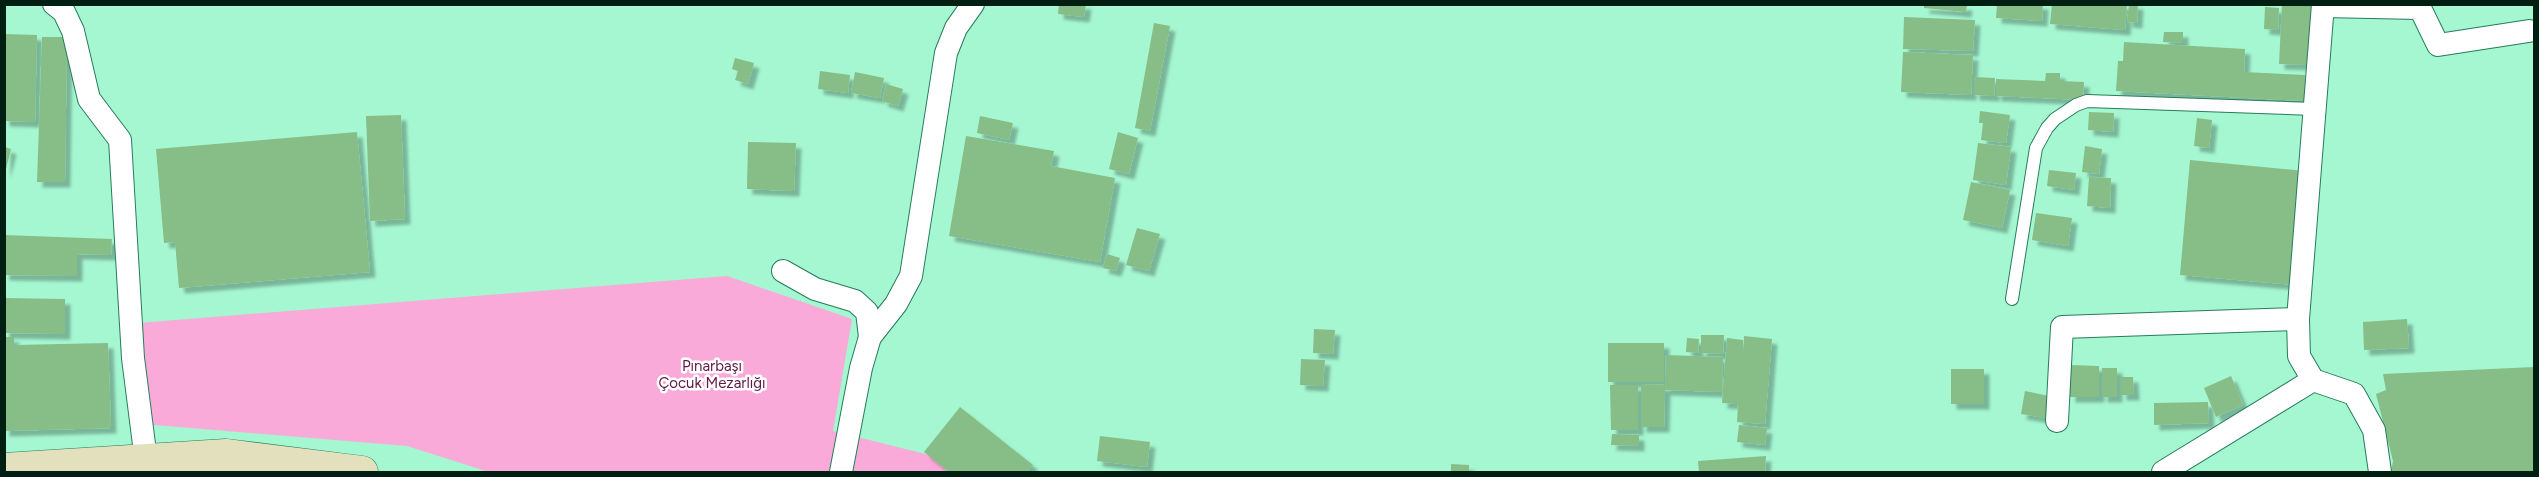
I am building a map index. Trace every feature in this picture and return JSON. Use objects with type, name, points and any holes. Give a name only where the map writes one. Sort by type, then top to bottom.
[{"type":"main road","points":[[4,470],[154,464],[226,455],[362,472]]},
{"type":"street","points":[[54,4],[64,12],[73,31],[89,99],[120,140],[133,358],[154,464]]},
{"type":"street","points":[[841,472],[861,368],[870,337],[896,304],[911,276],[946,53],[956,28],[973,4]]},
{"type":"street","points":[[2380,472],[2374,430],[2354,394],[2313,380],[2300,356],[2298,319],[2323,5],[2420,8],[2438,45],[2529,31]]},
{"type":"street","points":[[783,271],[814,289],[855,301],[867,312],[870,337]]},
{"type":"street","points":[[2057,421],[2062,327],[2298,319]]},
{"type":"street","points":[[2163,472],[2313,380]]},
{"type":"lane","points":[[2013,299],[2033,158],[2047,128],[2065,111],[2087,101],[2314,109]]},
{"type":"green space","name":"Pınarbaşı Çocuk Mezarlığı","points":[[727,276],[852,319],[833,431],[998,472],[489,472],[407,446],[143,424],[138,323]]},
{"type":"building","points":[[1059,4],[1086,4],[1084,17],[1058,14]]},
{"type":"building","points":[[1997,4],[2043,4],[2042,21],[1996,18]]},
{"type":"building","points":[[2052,4],[2127,4],[2125,30],[2050,24]]},
{"type":"building","points":[[2129,4],[2138,4],[2137,23],[2127,22]]},
{"type":"building","points":[[2282,4],[2313,4],[2310,65],[2279,64]]},
{"type":"building","points":[[1924,5],[1967,5],[1966,12],[1924,8]]},
{"type":"building","points":[[2265,7],[2279,8],[2278,30],[2264,29]]},
{"type":"building","points":[[1904,17],[1975,20],[1973,51],[1903,49]]},
{"type":"building","points":[[1154,23],[1170,26],[1150,131],[1135,128]]},
{"type":"building","points":[[2164,32],[2183,32],[2183,43],[2163,42]]},
{"type":"building","points":[[4,34],[37,35],[35,122],[4,121]]},
{"type":"building","points":[[42,37],[67,37],[65,182],[37,182]]},
{"type":"building","points":[[2124,42],[2245,49],[2244,72],[2305,75],[2304,101],[2116,91],[2118,61],[2123,61]]},
{"type":"building","points":[[1903,52],[1973,55],[1971,95],[1901,92]]},
{"type":"building","points":[[735,58],[754,63],[748,84],[735,80],[738,71],[732,69]]},
{"type":"building","points":[[820,71],[850,75],[848,93],[818,89]]},
{"type":"building","points":[[855,72],[884,78],[880,98],[851,93]]},
{"type":"building","points":[[2046,73],[2060,73],[2060,81],[2084,82],[2083,100],[1996,96],[1996,79],[2045,81]]},
{"type":"building","points":[[1974,77],[1995,78],[1994,96],[1974,95]]},
{"type":"building","points":[[886,84],[903,89],[898,106],[882,101]]},
{"type":"building","points":[[1980,111],[2010,115],[2006,143],[1981,140],[1983,123],[1979,123]]},
{"type":"building","points":[[2089,112],[2114,113],[2113,132],[2088,130]]},
{"type":"building","points":[[401,115],[405,219],[370,221],[366,116]]},
{"type":"building","points":[[980,116],[1013,123],[1009,140],[977,133]]},
{"type":"building","points":[[2197,118],[2212,120],[2209,148],[2194,146]]},
{"type":"building","points":[[357,132],[370,272],[179,288],[175,242],[164,243],[156,149]]},
{"type":"building","points":[[1118,132],[1138,138],[1129,174],[1109,169]]},
{"type":"building","points":[[966,136],[1054,151],[1051,166],[1115,178],[1100,262],[949,236]]},
{"type":"building","points":[[748,142],[796,143],[794,191],[747,189]]},
{"type":"building","points":[[1978,143],[2011,147],[2006,185],[1973,180]]},
{"type":"building","points":[[2085,146],[2102,149],[2099,174],[2082,172]]},
{"type":"building","points":[[5,147],[11,149],[5,173]]},
{"type":"building","points":[[2190,160],[2305,171],[2294,285],[2180,275]]},
{"type":"building","points":[[2049,170],[2076,173],[2074,190],[2047,186]]},
{"type":"building","points":[[2089,177],[2111,178],[2110,208],[2087,206]]},
{"type":"building","points":[[1971,182],[2010,190],[2002,228],[1963,220]]},
{"type":"building","points":[[2036,213],[2072,218],[2068,246],[2032,240]]},
{"type":"building","points":[[1137,228],[1160,234],[1149,271],[1126,265]]},
{"type":"building","points":[[4,235],[112,239],[111,255],[77,254],[77,276],[4,275]]},
{"type":"building","points":[[1107,254],[1120,258],[1116,271],[1103,268]]},
{"type":"building","points":[[4,298],[65,299],[65,334],[4,333]]},
{"type":"building","points":[[2407,319],[2409,348],[2364,350],[2363,322]]},
{"type":"building","points":[[1314,329],[1335,330],[1333,354],[1313,353]]},
{"type":"building","points":[[1701,335],[1724,335],[1723,354],[1701,353]]},
{"type":"building","points":[[1744,336],[1772,339],[1765,424],[1737,422],[1738,404],[1722,403],[1727,338],[1743,340],[1743,356]]},
{"type":"building","points":[[4,337],[14,337],[14,345],[108,343],[111,428],[4,431]]},
{"type":"building","points":[[1687,338],[1699,339],[1698,353],[1686,352]]},
{"type":"building","points":[[1608,343],[1664,343],[1664,382],[1608,382]]},
{"type":"building","points":[[1666,355],[1723,357],[1722,392],[1665,390],[1664,427],[1641,427],[1641,384],[1665,385]]},
{"type":"building","points":[[1301,359],[1325,360],[1323,386],[1300,385]]},
{"type":"building","points":[[2070,365],[2099,366],[2099,397],[2070,397]]},
{"type":"building","points":[[2534,367],[2534,472],[2391,472],[2393,461],[2376,394],[2386,390],[2383,374]]},
{"type":"building","points":[[2102,368],[2117,368],[2117,397],[2102,397]]},
{"type":"building","points":[[1951,369],[1984,369],[1984,404],[1951,404]]},
{"type":"building","points":[[2231,376],[2243,405],[2216,417],[2204,388]]},
{"type":"building","points":[[2121,377],[2133,377],[2134,395],[2121,395]]},
{"type":"building","points":[[1610,385],[1638,385],[1638,430],[1611,430]]},
{"type":"building","points":[[2025,391],[2049,396],[2045,418],[2021,414]]},
{"type":"building","points":[[2208,402],[2209,423],[2154,425],[2154,403]]},
{"type":"building","points":[[960,407],[1033,465],[1026,472],[949,472],[924,452]]},
{"type":"building","points":[[1739,425],[1767,428],[1765,445],[1737,442]]},
{"type":"building","points":[[1612,434],[1639,435],[1639,446],[1611,445]]},
{"type":"building","points":[[1100,436],[1150,442],[1147,467],[1097,461]]},
{"type":"building","points":[[1766,456],[1765,472],[1699,472],[1698,461]]},
{"type":"building","points":[[1451,464],[1469,465],[1469,472],[1451,472]]}]
